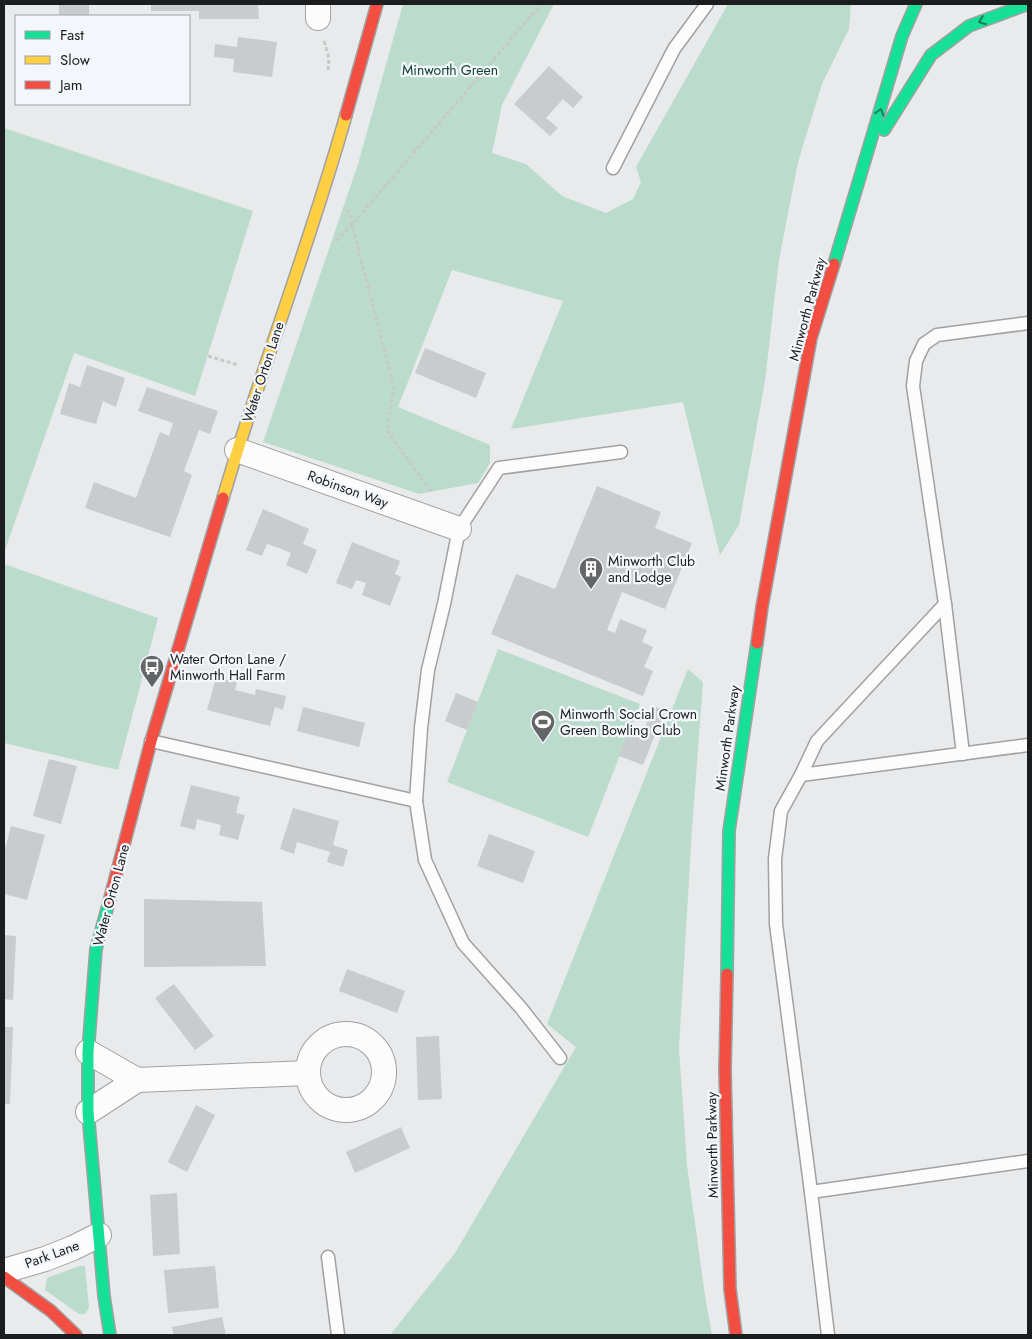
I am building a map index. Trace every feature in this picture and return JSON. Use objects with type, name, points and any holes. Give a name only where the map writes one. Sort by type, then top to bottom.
[{"type":"street","name":"Water Orton Lane","points":[[110,1335],[104,1296],[88,1112],[88,1052],[96,949],[151,741],[237,450],[334,158],[377,4]]},
{"type":"street","name":"Minworth Parkway","points":[[736,1335],[730,1289],[725,1080],[729,831],[762,607],[811,338],[902,36],[916,4]]},
{"type":"street","name":"Minworth Parkway","points":[[866,158],[931,55],[969,26],[1028,4]]},
{"type":"street","name":"Robinson Way","points":[[237,450],[459,529]]},
{"type":"street","points":[[88,1052],[137,1080]]},
{"type":"street","points":[[88,1112],[137,1080],[307,1073]]},
{"type":"street","name":"Park Lane","points":[[4,1271],[45,1259],[99,1235]]},
{"type":"street","name":"Park Lane","points":[[4,1277],[30,1294],[76,1335]]},
{"type":"lane","points":[[613,168],[674,49],[707,4]]},
{"type":"lane","points":[[963,754],[945,604],[913,386],[916,361],[924,344],[937,335],[1028,323]]},
{"type":"lane","points":[[560,1058],[521,1008],[463,943],[425,860],[416,801],[421,728],[428,670],[459,529],[499,468],[621,452]]},
{"type":"lane","points":[[828,1335],[776,924],[775,859],[781,812],[817,741],[945,604]]},
{"type":"lane","points":[[151,741],[416,801]]},
{"type":"lane","points":[[801,775],[1028,745]]},
{"type":"lane","points":[[811,1192],[1028,1161]]},
{"type":"lane","points":[[328,1257],[338,1335]]},
{"type":"path","points":[[331,246],[352,225],[541,4]]},
{"type":"path","points":[[347,208],[394,388],[387,430],[431,491]]},
{"type":"green space","name":"Minworth Green","points":[[403,4],[554,4],[502,105],[492,153],[526,164],[562,196],[606,213],[633,199],[641,182],[636,167],[728,4],[851,4],[849,29],[822,84],[798,162],[779,260],[765,381],[739,525],[720,555],[683,402],[511,429],[563,301],[452,270],[398,407],[490,445],[490,463],[478,483],[419,494],[263,442],[358,164]]},
{"type":"green space","points":[[4,128],[253,211],[195,396],[74,353],[4,553]]},
{"type":"green space","points":[[4,564],[158,618],[118,770],[4,743]]},
{"type":"green space","name":"Minworth Social Crown Green Bowling Club","points":[[498,649],[640,704],[588,837],[447,782]]},
{"type":"green space","points":[[688,669],[703,682],[679,1048],[687,1165],[712,1335],[390,1335],[455,1253],[576,1047],[547,1024]]},
{"type":"green space","points":[[79,1266],[85,1266],[89,1308],[85,1314],[79,1314],[45,1290],[47,1278]]},
{"type":"building","points":[[59,4],[89,4],[89,15],[59,15]]},
{"type":"building","points":[[151,4],[258,4],[259,19],[199,19],[199,11],[151,11]]},
{"type":"building","points":[[238,37],[277,42],[272,77],[233,72],[234,59],[214,57],[215,44],[237,47]]},
{"type":"building","points":[[549,66],[583,97],[573,108],[563,99],[546,118],[558,128],[550,136],[514,104]]},
{"type":"building","points":[[425,348],[486,373],[476,398],[415,373]]},
{"type":"building","points":[[87,365],[125,378],[116,407],[103,401],[96,424],[60,414],[69,383],[80,387]]},
{"type":"building","points":[[147,387],[218,411],[210,434],[199,430],[184,471],[192,475],[170,537],[85,508],[94,482],[136,498],[160,432],[169,436],[173,423],[138,411]]},
{"type":"building","name":"Minworth Club and Lodge","points":[[597,486],[661,512],[655,528],[692,543],[665,609],[622,592],[607,630],[615,633],[620,619],[647,630],[642,642],[653,647],[644,667],[653,671],[643,696],[491,634],[516,574],[555,589]]},
{"type":"building","points":[[263,509],[309,529],[303,544],[317,550],[307,574],[286,565],[291,553],[279,548],[267,544],[262,556],[246,550]]},
{"type":"building","points":[[352,542],[400,561],[395,574],[401,577],[390,606],[362,595],[366,583],[356,580],[352,589],[336,583]]},
{"type":"building","points":[[216,677],[237,682],[235,690],[255,695],[256,689],[286,696],[283,710],[275,707],[270,726],[207,710]]},
{"type":"building","points":[[456,693],[478,702],[467,730],[445,721]]},
{"type":"building","points":[[653,706],[665,710],[643,765],[619,756],[630,728],[643,733]]},
{"type":"building","points":[[303,707],[365,723],[359,747],[297,731]]},
{"type":"building","points":[[49,759],[77,766],[61,824],[33,816]]},
{"type":"building","points":[[191,785],[240,797],[236,813],[245,815],[238,840],[219,835],[221,825],[197,819],[195,830],[180,826]]},
{"type":"building","points":[[293,808],[339,821],[333,845],[348,850],[343,867],[327,862],[330,852],[297,842],[294,854],[280,849]]},
{"type":"building","points":[[11,826],[45,835],[27,900],[4,894],[4,853]]},
{"type":"building","points":[[489,834],[535,851],[523,883],[477,866]]},
{"type":"building","points":[[144,899],[262,902],[266,966],[144,967]]},
{"type":"building","points":[[4,935],[16,936],[13,1000],[4,999]]},
{"type":"building","points":[[347,969],[405,991],[397,1013],[339,991]]},
{"type":"building","points":[[174,984],[214,1036],[195,1050],[155,998]]},
{"type":"building","points":[[4,1027],[13,1027],[10,1104],[4,1104]]},
{"type":"building","points":[[439,1036],[442,1099],[418,1100],[416,1037]]},
{"type":"building","points":[[196,1105],[215,1115],[187,1172],[168,1162]]},
{"type":"building","points":[[401,1127],[410,1148],[355,1173],[346,1152]]},
{"type":"building","points":[[177,1193],[180,1254],[153,1256],[150,1195]]},
{"type":"building","points":[[215,1266],[219,1308],[168,1313],[164,1270]]},
{"type":"building","points":[[222,1317],[226,1335],[174,1335],[172,1327]]},
{"type":"traffic: fast","points":[[834,264],[902,36],[916,4]]},
{"type":"traffic: fast","points":[[884,130],[931,55],[969,26],[1028,4]]},
{"type":"traffic: fast","points":[[727,974],[729,831],[757,643]]},
{"type":"traffic: fast","points":[[109,902],[96,949],[88,1052],[88,1112],[104,1296],[110,1335]]},
{"type":"traffic: slow","points":[[223,498],[317,211],[346,115]]},
{"type":"traffic: jam","points":[[346,115],[377,4]]},
{"type":"traffic: jam","points":[[757,643],[811,338],[834,264]]},
{"type":"traffic: jam","points":[[109,902],[151,741],[223,498]]},
{"type":"traffic: jam","points":[[727,974],[725,1070],[730,1289],[736,1335]]},
{"type":"traffic: jam","points":[[4,1277],[51,1311],[76,1335]]},
{"type":"place","name":"Minworth Club and Lodge","points":[[591,590]]},
{"type":"place","name":"Water Orton Lane / Minworth Hall Farm","points":[[152,688]]},
{"type":"place","name":"Minworth Social Crown Green Bowling Club","points":[[543,743]]}]
